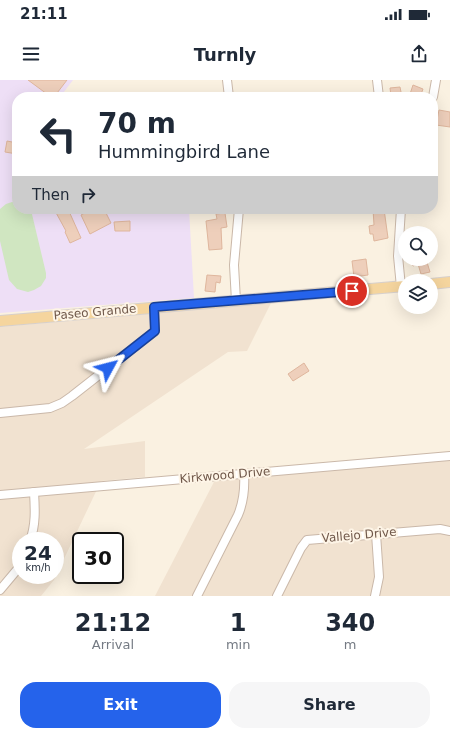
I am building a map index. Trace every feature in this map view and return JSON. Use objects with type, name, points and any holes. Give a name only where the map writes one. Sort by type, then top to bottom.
[{"type":"main road","points":[[438,283],[450,282]]},
{"type":"main road","name":"Paseo Grande","points":[[0,321],[398,286]]},
{"type":"street","points":[[227,80],[228,92]]},
{"type":"street","points":[[377,80],[378,92]]},
{"type":"street","points":[[434,92],[436,80]]},
{"type":"street","points":[[236,301],[234,265],[239,214]]},
{"type":"street","points":[[401,214],[398,256],[401,274]]},
{"type":"street","points":[[0,413],[50,408],[72,396],[155,331],[154,307]]},
{"type":"street","name":"Kirkwood Drive","points":[[0,495],[450,456]]},
{"type":"street","points":[[197,596],[243,503],[245,490],[244,473]]},
{"type":"street","points":[[33,532],[35,511],[34,492]]},
{"type":"street","name":"Vallejo Drive","points":[[277,596],[307,540],[440,529],[450,531]]},
{"type":"street","points":[[376,534],[379,577],[376,596]]},
{"type":"street","points":[[0,590],[12,576]]},
{"type":"shaded area","points":[[0,80],[73,80],[64,92],[12,92],[12,214],[189,214],[194,298],[0,313]]},
{"type":"shaded area","points":[[271,303],[247,351],[228,352],[84,449],[145,441],[145,477],[101,481],[77,532],[72,532],[72,542],[64,559],[64,532],[12,532],[12,584],[51,584],[41,596],[0,596],[0,327]]},
{"type":"shaded area","points":[[450,460],[450,596],[155,596],[215,480]]},
{"type":"green space","points":[[12,202],[12,214],[32,214],[46,278],[41,286],[28,292],[17,289],[9,280],[0,241],[0,209],[6,204]]},
{"type":"building","points":[[28,80],[67,80],[58,92],[44,92]]},
{"type":"building","points":[[413,85],[423,89],[422,92],[411,92]]},
{"type":"building","points":[[400,87],[401,92],[390,92],[390,88]]},
{"type":"building","points":[[439,110],[450,112],[450,127],[438,125]]},
{"type":"building","points":[[7,141],[12,142],[12,153],[5,152]]},
{"type":"building","points":[[57,214],[70,214],[81,238],[70,243],[65,232],[66,231]]},
{"type":"building","points":[[106,214],[111,223],[90,234],[81,215]]},
{"type":"building","points":[[216,214],[225,214],[227,227],[221,228],[222,249],[209,250],[206,221],[217,219]]},
{"type":"building","points":[[373,214],[385,214],[388,238],[374,241],[373,234],[370,234],[369,226],[374,225]]},
{"type":"building","points":[[130,221],[130,231],[115,231],[114,222]]},
{"type":"building","points":[[366,259],[368,275],[354,277],[352,261]]},
{"type":"building","points":[[419,266],[428,266],[430,272],[421,274]]},
{"type":"building","points":[[207,275],[221,276],[220,283],[216,282],[215,292],[205,291]]},
{"type":"building","points":[[304,363],[309,371],[293,381],[288,374]]},
{"type":"route","points":[[108,368],[155,331],[154,307],[352,291]]}]
